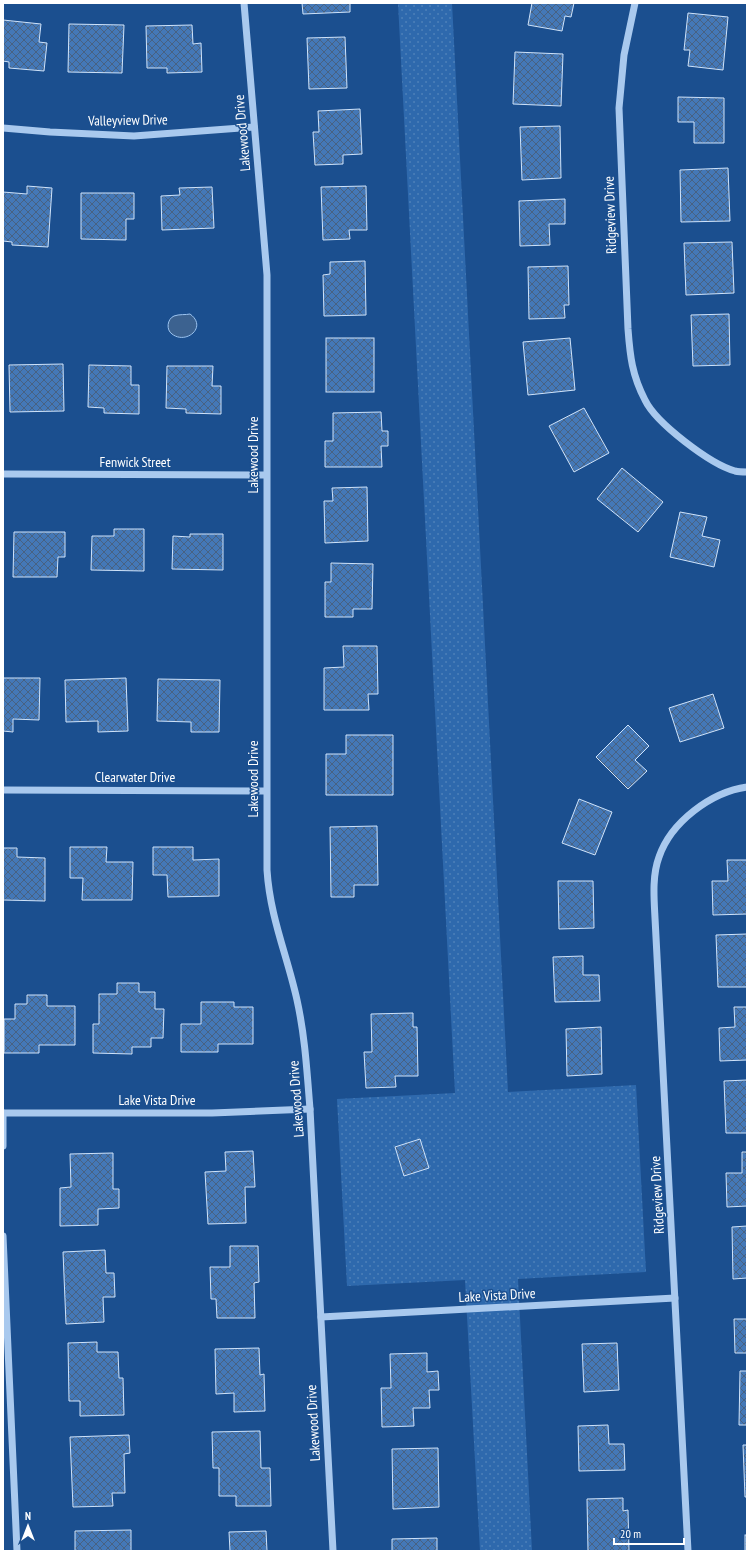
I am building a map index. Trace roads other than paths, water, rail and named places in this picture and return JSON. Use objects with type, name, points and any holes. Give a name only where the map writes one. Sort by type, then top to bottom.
[{"type":"street","name":"Lakewood Drive","points":[[244,3],[267,274],[266,791],[268,892],[272,913],[297,1000],[306,1058],[310,1109],[333,1551]]},
{"type":"street","name":"Ridgeview Drive","points":[[635,3],[624,55],[619,108],[628,329],[631,363],[645,402],[673,433],[703,456],[735,471],[747,472]]},
{"type":"street","name":"Valleyview Drive","points":[[3,128],[134,136],[254,127]]},
{"type":"street","name":"Fenwick Street","points":[[3,474],[266,475]]},
{"type":"street","name":"Ridgeview Drive","points":[[688,1551],[654,876],[659,858],[667,840],[681,824],[698,808],[717,796],[747,787]]},
{"type":"street","name":"Clearwater Drive","points":[[3,790],[266,791]]},
{"type":"street","name":"Lake Vista Drive","points":[[3,1113],[212,1113],[310,1109]]},
{"type":"street","points":[[3,1113],[3,1146]]},
{"type":"street","points":[[3,1236],[17,1551]]},
{"type":"street","name":"Lake Vista Drive","points":[[321,1317],[675,1298]]}]
